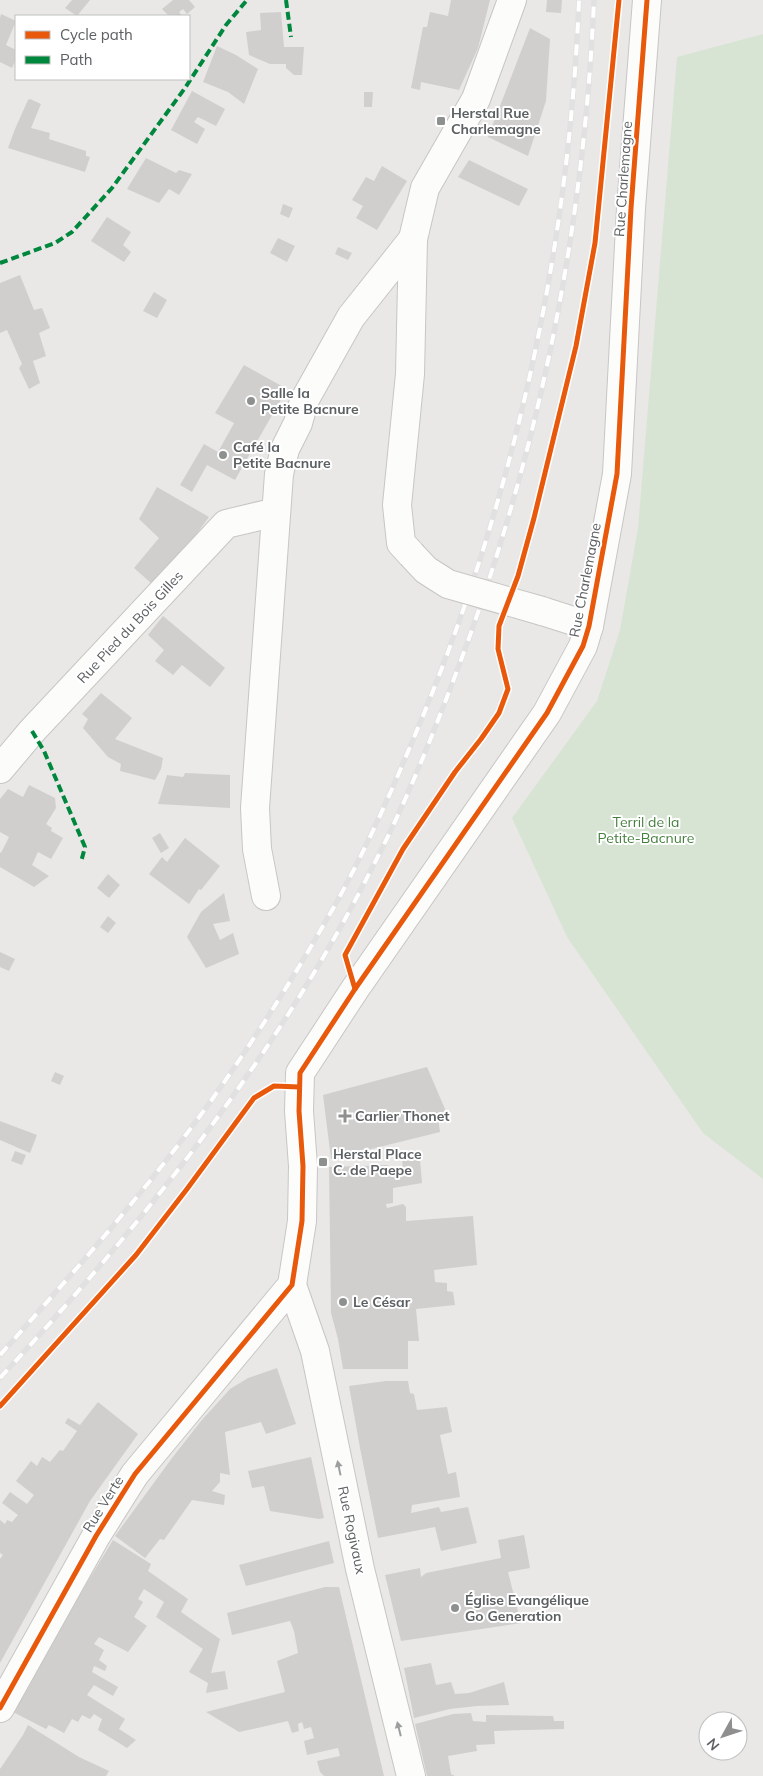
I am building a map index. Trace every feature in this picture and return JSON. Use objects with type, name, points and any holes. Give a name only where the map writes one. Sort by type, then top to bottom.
[{"type":"street","name":"Rue Charlemagne","points":[[512,0],[476,99],[425,188],[413,239],[410,374],[396,505],[401,543],[426,570],[448,584],[589,626]]},
{"type":"street","name":"Rue Charlemagne","points":[[292,1285],[302,1221],[303,1166],[300,1073],[355,989],[547,713],[583,646],[589,626],[616,474],[631,208],[647,0]]},
{"type":"street","name":"Rue Charlemagne","points":[[266,896],[257,848],[256,808],[279,474],[285,449],[298,423],[304,401],[351,317],[413,239]]},
{"type":"street","name":"Rue Pied du Bois Gilles","points":[[0,769],[32,731],[226,524],[276,512]]},
{"type":"street","name":"Rue Rogivaux","points":[[292,1285],[310,1332],[315,1351],[362,1578],[411,1776]]},
{"type":"street","name":"Rue Verte","points":[[0,1708],[96,1536],[135,1474],[292,1285]]},
{"type":"street","points":[[254,1332],[274,1325],[293,1324],[310,1332]]},
{"type":"green space","name":"Terril de la Petite-Bacnure","points":[[763,34],[763,1179],[703,1133],[567,937],[512,818],[597,701],[620,630],[638,528],[677,57]]},
{"type":"building","points":[[72,0],[90,0],[78,15],[65,8]]},
{"type":"building","points":[[173,0],[189,0],[195,7],[187,14],[183,9],[179,12],[181,15],[168,15],[162,9]]},
{"type":"building","points":[[451,0],[490,0],[478,48],[459,90],[421,82],[420,90],[411,88],[423,27],[427,27],[430,12],[448,16]]},
{"type":"building","points":[[547,0],[562,0],[561,13],[546,12]]},
{"type":"building","points":[[281,12],[284,47],[304,47],[302,75],[294,75],[286,68],[286,64],[270,64],[249,55],[246,32],[261,30],[260,13]]},
{"type":"building","points":[[1,14],[15,21],[6,45],[15,50],[15,61],[12,68],[0,62]]},
{"type":"building","points":[[530,28],[550,39],[546,101],[528,156],[488,137]]},
{"type":"building","points":[[217,46],[258,69],[244,104],[228,92],[203,82]]},
{"type":"building","points":[[192,91],[225,109],[216,126],[197,118],[194,122],[205,129],[197,144],[171,130]]},
{"type":"building","points":[[364,92],[373,92],[372,107],[364,107]]},
{"type":"building","points":[[30,99],[41,104],[31,128],[50,133],[49,139],[86,151],[86,156],[90,157],[85,172],[8,148]]},
{"type":"building","points":[[146,158],[176,173],[179,170],[192,174],[179,195],[169,189],[159,203],[127,189]]},
{"type":"building","points":[[469,160],[528,189],[519,206],[458,177]]},
{"type":"building","points":[[382,166],[407,181],[377,230],[356,218],[363,206],[352,200],[366,177],[374,181]]},
{"type":"building","points":[[283,204],[293,208],[289,218],[280,214]]},
{"type":"building","points":[[107,217],[131,232],[123,245],[131,252],[124,262],[91,241]]},
{"type":"building","points":[[278,238],[295,246],[287,262],[270,253]]},
{"type":"building","points":[[338,247],[352,253],[348,260],[335,254]]},
{"type":"building","points":[[20,275],[34,310],[42,308],[50,328],[39,333],[46,356],[33,361],[40,383],[29,389],[19,368],[22,364],[7,330],[0,333],[0,283]]},
{"type":"building","points":[[154,292],[167,300],[157,318],[143,311]]},
{"type":"building","points":[[244,365],[287,389],[235,480],[207,465],[192,492],[180,485],[204,444],[218,452],[234,423],[215,413]]},
{"type":"building","points":[[157,487],[209,517],[192,540],[151,583],[134,568],[159,538],[139,519]]},
{"type":"building","points":[[163,616],[225,668],[210,687],[182,665],[173,675],[155,661],[164,650],[148,635]]},
{"type":"building","points":[[101,693],[132,718],[115,739],[163,758],[161,769],[155,780],[120,771],[121,764],[108,757],[83,728],[88,719],[82,714]]},
{"type":"building","points":[[185,773],[230,775],[230,808],[158,804],[167,775],[183,777]]},
{"type":"building","points":[[29,785],[55,798],[56,808],[46,824],[52,828],[51,831],[63,838],[51,859],[38,852],[32,865],[49,876],[34,887],[0,867],[0,852],[9,837],[0,832],[0,799],[8,789],[23,797]]},
{"type":"building","points":[[160,833],[169,848],[161,853],[152,838]]},
{"type":"building","points":[[185,838],[220,866],[201,890],[199,889],[189,904],[149,874],[162,857],[167,862]]},
{"type":"building","points":[[108,874],[120,885],[109,898],[97,888]]},
{"type":"building","points":[[224,893],[230,921],[213,924],[220,940],[233,933],[239,954],[206,968],[187,937],[201,912]]},
{"type":"building","points":[[108,916],[116,923],[108,933],[100,927]]},
{"type":"building","points":[[0,952],[15,959],[9,971],[0,967]]},
{"type":"building","points":[[427,1067],[448,1116],[438,1118],[440,1132],[331,1159],[323,1095]]},
{"type":"building","points":[[55,1072],[64,1076],[60,1085],[51,1081]]},
{"type":"building","points":[[0,1121],[37,1135],[30,1153],[0,1140]]},
{"type":"building","points":[[15,1151],[26,1155],[22,1165],[11,1161]]},
{"type":"building","points":[[402,1159],[420,1159],[422,1183],[393,1188],[393,1203],[386,1204],[387,1208],[403,1204],[406,1207],[406,1221],[473,1216],[477,1265],[434,1270],[435,1282],[447,1283],[447,1291],[453,1292],[455,1305],[416,1309],[419,1341],[408,1341],[408,1369],[343,1369],[331,1313],[329,1167],[388,1165],[389,1176],[403,1171]]},
{"type":"building","points":[[277,1368],[296,1424],[266,1434],[261,1422],[225,1432],[230,1475],[220,1473],[220,1482],[212,1491],[225,1495],[224,1505],[192,1500],[164,1540],[160,1539],[145,1558],[115,1536],[172,1458],[201,1421],[230,1389],[248,1378]]},
{"type":"building","points":[[386,1381],[408,1381],[410,1393],[414,1394],[417,1410],[447,1407],[452,1432],[440,1435],[448,1474],[456,1472],[460,1497],[412,1505],[411,1513],[439,1507],[441,1512],[468,1507],[477,1543],[441,1551],[435,1527],[378,1538],[349,1386]]},
{"type":"building","points":[[98,1402],[138,1434],[90,1501],[0,1663],[0,1559],[3,1555],[0,1553],[0,1520],[5,1524],[7,1520],[12,1522],[18,1515],[2,1503],[10,1492],[27,1504],[34,1495],[16,1481],[31,1461],[37,1466],[42,1457],[50,1462],[60,1450],[63,1451],[77,1431],[65,1423],[68,1418],[80,1425]]},
{"type":"building","points":[[311,1457],[324,1518],[319,1519],[270,1511],[264,1486],[252,1488],[248,1471]]},
{"type":"building","name":"Église Evangélique Go Generation","points":[[524,1535],[530,1568],[508,1572],[521,1623],[401,1641],[385,1575],[420,1568],[421,1577],[426,1573],[501,1558],[498,1540]]},
{"type":"building","points":[[113,1540],[151,1564],[148,1571],[188,1599],[181,1612],[220,1639],[211,1673],[225,1671],[228,1689],[206,1693],[208,1683],[189,1672],[203,1649],[156,1617],[164,1602],[144,1589],[138,1599],[143,1602],[134,1617],[147,1626],[128,1652],[99,1637],[94,1644],[104,1650],[99,1660],[107,1666],[105,1671],[94,1666],[92,1672],[118,1687],[113,1696],[94,1685],[87,1695],[125,1719],[119,1729],[136,1740],[127,1748],[98,1730],[102,1719],[94,1714],[90,1719],[82,1715],[78,1722],[72,1719],[64,1733],[49,1725],[46,1729],[13,1712],[74,1604]]},
{"type":"building","points":[[329,1541],[334,1563],[246,1586],[239,1565]]},
{"type":"building","points":[[325,1587],[339,1587],[384,1776],[324,1776],[320,1772],[317,1761],[340,1756],[338,1748],[307,1755],[304,1741],[314,1738],[311,1727],[304,1729],[302,1722],[298,1724],[299,1731],[292,1733],[288,1721],[239,1732],[206,1712],[285,1692],[277,1661],[298,1653],[290,1621],[232,1635],[227,1613]]},
{"type":"building","points":[[431,1663],[436,1685],[451,1682],[455,1694],[469,1693],[504,1682],[509,1705],[450,1709],[414,1718],[404,1668]]},
{"type":"building","points":[[471,1713],[473,1721],[486,1722],[486,1715],[553,1716],[554,1721],[564,1721],[564,1729],[494,1731],[495,1744],[476,1745],[477,1751],[448,1756],[451,1774],[455,1776],[427,1776],[415,1724],[453,1714]]},
{"type":"building","points":[[28,1725],[79,1757],[109,1771],[106,1776],[0,1776],[0,1769]]},
{"type":"railway","points":[[0,1355],[83,1261],[163,1165],[242,1056],[284,992],[349,880],[405,759],[450,647],[481,558],[507,467],[530,375],[549,282],[563,189],[573,94],[579,0]]},
{"type":"railway","points":[[0,1378],[105,1260],[155,1199],[204,1136],[250,1071],[294,1005],[335,938],[372,868],[415,778],[482,601],[508,518],[551,348],[567,262],[579,175],[588,88],[594,0]]},
{"type":"marked path","points":[[0,263],[55,243],[72,232],[112,188],[185,88],[226,25],[247,0]]},
{"type":"marked path","points":[[286,0],[291,37]]},
{"type":"marked path","points":[[32,731],[44,751],[85,847],[81,862]]},
{"type":"cycle path","points":[[355,989],[345,955],[403,849],[455,772],[499,713],[508,689],[498,649],[499,626],[518,576],[534,518],[576,346],[595,243],[619,0]]},
{"type":"cycle path","points":[[0,1708],[96,1536],[135,1474],[292,1285],[302,1221],[303,1166],[299,1111],[300,1073],[355,989],[547,713],[583,646],[589,626],[617,474],[631,208],[647,0]]},
{"type":"cycle path","points":[[0,1406],[136,1255],[254,1098],[274,1086],[299,1087]]},
{"type":"place","name":"Herstal Rue Charlemagne","points":[[441,121]]},
{"type":"place","name":"Salle la Petite Bacnure","points":[[251,401]]},
{"type":"place","name":"Café la Petite Bacnure","points":[[223,455]]},
{"type":"place","name":"Carlier Thonet","points":[[345,1116]]},
{"type":"place","name":"Herstal Place C. de Paepe","points":[[323,1162]]},
{"type":"place","name":"Le César","points":[[343,1302]]},
{"type":"place","name":"Église Evangélique Go Generation","points":[[455,1608]]}]
